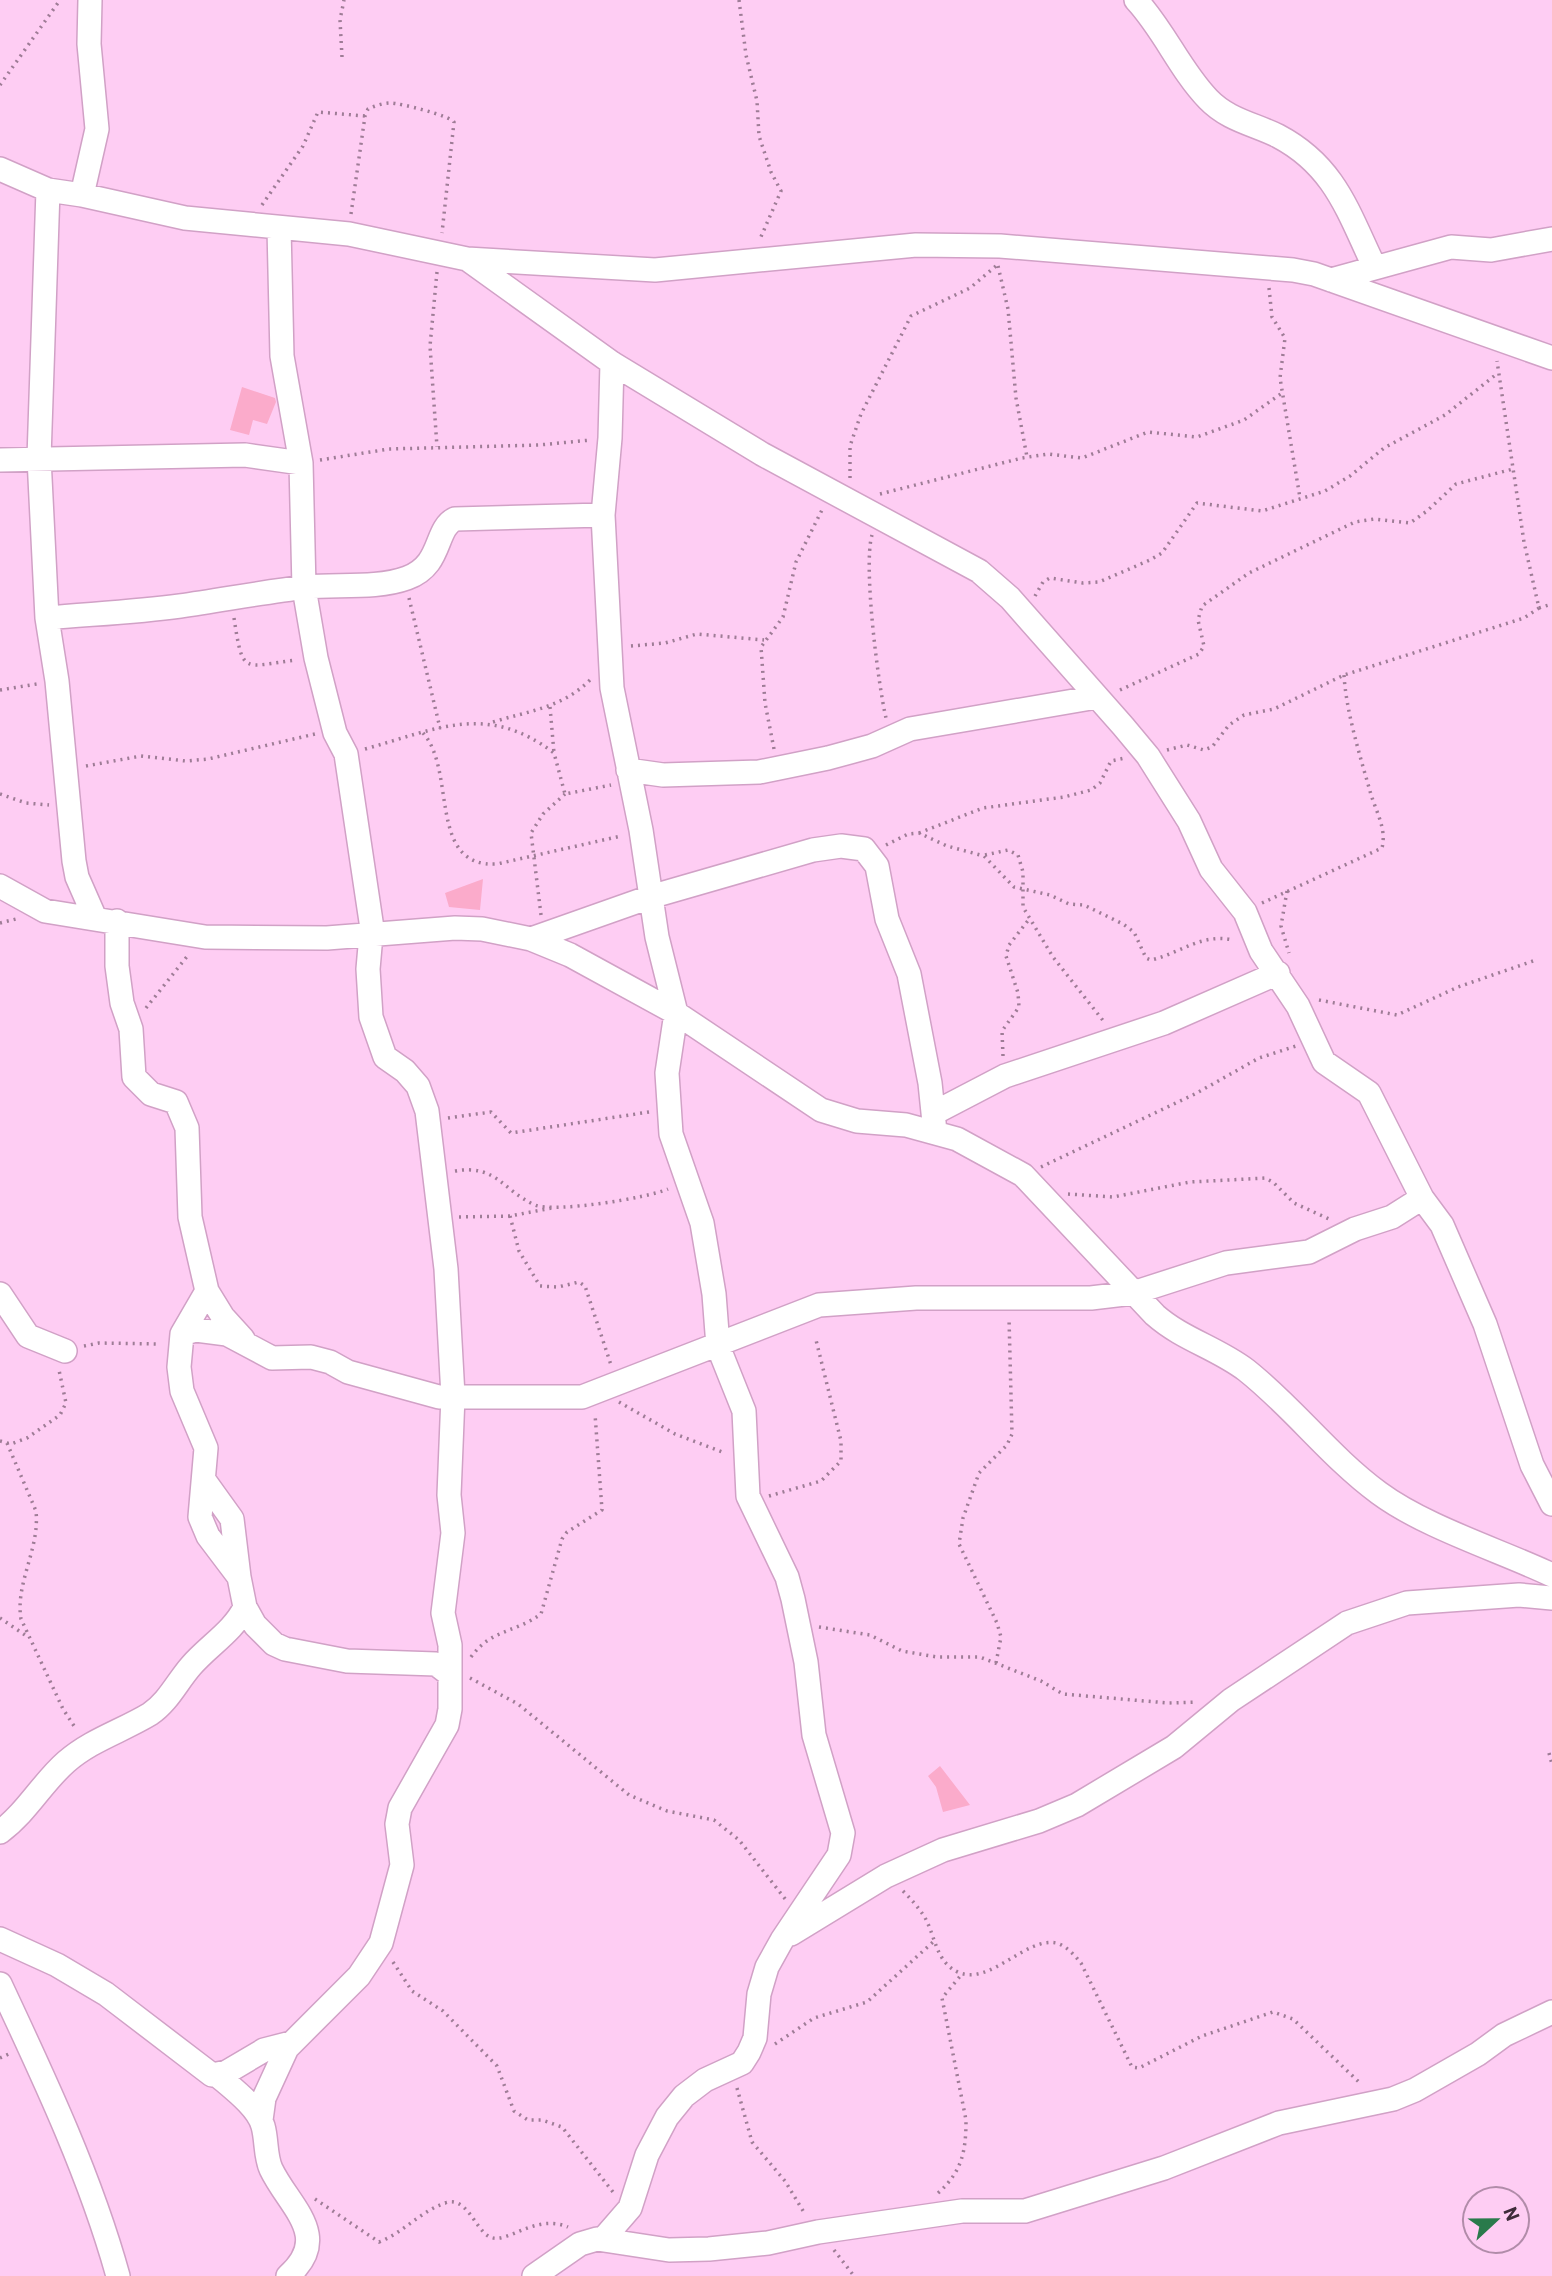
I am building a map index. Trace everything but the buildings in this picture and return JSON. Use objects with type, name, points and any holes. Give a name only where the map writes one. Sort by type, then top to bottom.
[{"type":"street","points":[[82,195],[97,129],[89,44],[90,0]]},
{"type":"street","points":[[1136,0],[1159,26],[1209,100],[1232,118],[1277,136],[1297,148],[1329,175],[1374,266]]},
{"type":"street","points":[[0,169],[48,190],[185,218],[349,234],[467,259],[655,270],[916,245],[999,256],[1304,271],[1552,358]]},
{"type":"street","points":[[48,190],[39,458],[47,618],[57,681],[77,877],[106,920],[122,1003],[131,1029],[134,1077],[151,1094],[176,1102],[186,1119],[190,1217],[207,1291],[223,1317],[244,1340],[272,1358],[311,1357],[402,1388],[439,1397],[582,1397],[819,1305],[916,1298],[1091,1298],[1133,1293],[1226,1263],[1260,1256],[1303,1254],[1355,1230],[1392,1217],[1422,1198]]},
{"type":"street","points":[[279,228],[282,356],[300,463],[304,587],[316,658],[335,733],[346,754],[372,935],[369,996],[376,1035],[385,1057],[405,1071],[418,1086],[428,1123],[446,1269],[453,1396],[449,1494],[452,1551],[443,1613],[449,1639],[451,1671],[447,1725],[400,1808],[397,1824],[402,1865],[381,1943],[359,1976],[291,2043],[264,2098],[261,2120],[268,2163],[304,2222],[309,2238],[297,2268],[288,2276]]},
{"type":"street","points":[[1331,280],[1451,247],[1491,250],[1552,239]]},
{"type":"street","points":[[467,259],[612,363],[762,454],[979,571],[1015,602],[1097,696],[1148,756],[1189,821],[1211,869],[1245,912],[1261,951],[1284,965],[1316,1045],[1327,1065],[1373,1099],[1422,1198],[1443,1225],[1465,1271],[1532,1465],[1552,1504]]},
{"type":"street","points":[[604,2238],[630,2208],[647,2155],[667,2117],[684,2096],[705,2080],[742,2063],[755,2038],[760,1994],[767,1967],[839,1855],[843,1833],[814,1735],[806,1662],[787,1577],[746,1488],[748,1461],[744,1412],[718,1346],[714,1294],[702,1223],[671,1134],[667,1073],[676,1013],[650,897],[641,830],[616,716],[610,652],[603,515],[610,438],[612,363]]},
{"type":"street","points":[[0,460],[245,455],[300,463]]},
{"type":"street","points":[[47,618],[231,598],[304,587],[406,578],[422,571],[438,552],[442,532],[448,522],[455,519],[603,515]]},
{"type":"street","points":[[629,776],[710,775],[778,768],[828,758],[922,727],[1097,696]]},
{"type":"street","points":[[537,937],[650,897],[813,850],[856,846],[870,853],[877,866],[887,919],[909,974],[934,1123],[957,1139],[1023,1175],[1042,1192],[1133,1293],[1167,1325],[1222,1353],[1252,1375],[1381,1494],[1429,1521],[1552,1576]]},
{"type":"street","points":[[0,886],[45,911],[172,934],[205,937],[327,938],[482,929],[537,937],[676,1013],[828,1113],[857,1121],[906,1125],[934,1123],[1005,1076],[1164,1023],[1284,965]]},
{"type":"street","points":[[207,1291],[181,1338],[182,1391],[206,1448],[199,1504],[203,1526],[239,1577],[245,1607],[263,1635],[285,1649],[347,1661],[451,1671]]},
{"type":"street","points":[[0,1294],[28,1336],[65,1351]]},
{"type":"street","points":[[181,1338],[196,1330],[215,1331],[244,1340]]},
{"type":"street","points":[[782,1940],[886,1876],[943,1850],[1039,1821],[1077,1805],[1174,1747],[1231,1700],[1347,1623],[1407,1603],[1519,1595],[1552,1598]]},
{"type":"street","points":[[0,1832],[15,1821],[65,1762],[87,1745],[135,1722],[163,1704],[176,1684],[236,1623],[245,1607]]},
{"type":"street","points":[[0,1939],[57,1965],[106,1994],[205,2070],[217,2075],[261,2120]]},
{"type":"street","points":[[0,1983],[48,2089],[109,2244],[118,2276]]},
{"type":"street","points":[[534,2276],[586,2241],[604,2238],[669,2250],[709,2249],[768,2243],[818,2232],[962,2211],[1025,2211],[1164,2168],[1279,2123],[1378,2102],[1433,2081],[1504,2035],[1552,2012]]},
{"type":"street","points":[[217,2075],[264,2050],[291,2043]]},
{"type":"path","points":[[0,85],[60,0]]},
{"type":"path","points":[[342,57],[340,20],[344,0]]},
{"type":"path","points":[[739,0],[746,55],[757,101],[759,136],[781,191],[747,263]]},
{"type":"path","points":[[349,234],[368,109],[391,103],[448,116],[454,122],[430,346],[437,447]]},
{"type":"path","points":[[245,225],[274,191],[303,146],[318,112],[365,116]]},
{"type":"path","points":[[999,256],[1008,309],[1016,398],[1027,457]]},
{"type":"path","points":[[845,497],[850,481],[851,440],[871,389],[911,316],[970,288],[999,256]]},
{"type":"path","points":[[1260,268],[1268,282],[1272,317],[1285,338],[1279,367],[1301,499]]},
{"type":"path","points":[[1495,338],[1524,542],[1539,608]]},
{"type":"path","points":[[1015,602],[1035,596],[1043,582],[1050,578],[1083,583],[1099,582],[1150,560],[1162,553],[1197,503],[1262,511],[1337,486],[1384,448],[1445,415],[1498,373]]},
{"type":"path","points":[[778,768],[761,669],[761,647],[783,617],[796,562],[821,510],[845,497],[1027,457],[1048,454],[1082,458],[1112,443],[1148,432],[1197,437],[1244,419],[1282,393]]},
{"type":"path","points":[[300,463],[388,449],[539,445],[610,438]]},
{"type":"path","points":[[1097,696],[1150,679],[1199,654],[1204,646],[1199,620],[1202,606],[1249,573],[1355,522],[1374,519],[1410,523],[1427,512],[1456,484],[1513,469]]},
{"type":"path","points":[[879,515],[869,552],[879,685],[891,737]]},
{"type":"path","points":[[406,578],[440,728]]},
{"type":"path","points":[[231,598],[239,653],[245,663],[256,667],[316,658]]},
{"type":"path","points":[[870,853],[908,834],[919,833],[983,808],[1076,795],[1091,790],[1100,783],[1111,761],[1148,756],[1187,745],[1204,750],[1212,747],[1236,719],[1274,709],[1345,675],[1524,618],[1539,608],[1552,604]]},
{"type":"path","points":[[346,754],[458,723],[487,723],[550,706],[572,697],[610,652],[665,643],[697,634],[764,640]]},
{"type":"path","points":[[1245,912],[1382,848],[1384,839],[1379,815],[1346,700],[1345,675]]},
{"type":"path","points":[[0,690],[57,681]]},
{"type":"path","points":[[550,706],[554,753],[565,794]]},
{"type":"path","points":[[487,723],[520,732],[554,753]]},
{"type":"path","points":[[67,770],[141,756],[186,761],[208,759],[284,740],[335,733]]},
{"type":"path","points":[[423,733],[431,747],[458,852],[469,861],[482,865],[576,848],[641,830]]},
{"type":"path","points":[[537,937],[531,833],[534,825],[565,794],[629,776]]},
{"type":"path","points":[[0,794],[26,803],[68,806]]},
{"type":"path","points":[[919,833],[947,846],[984,856],[992,861],[1005,881],[1023,891],[1050,895],[1069,904],[1084,905],[1123,924],[1134,932],[1146,958],[1151,961],[1202,939],[1218,937],[1261,951]]},
{"type":"path","points":[[984,856],[1008,850],[1018,855],[1023,872],[1023,907],[1072,984],[1119,1037]]},
{"type":"path","points":[[1284,965],[1281,926],[1287,891]]},
{"type":"path","points":[[1005,1076],[1002,1031],[1018,1007],[1018,993],[1006,956],[1009,945],[1030,917]]},
{"type":"path","points":[[131,1029],[205,937]]},
{"type":"path","points":[[1312,998],[1397,1015],[1458,987],[1536,960]]},
{"type":"path","points":[[1023,1175],[1195,1094],[1259,1058],[1289,1046],[1316,1045]]},
{"type":"path","points":[[428,1123],[491,1112],[511,1133],[520,1133],[668,1108]]},
{"type":"path","points":[[434,1174],[478,1170],[492,1174],[537,1206],[554,1207],[599,1204],[653,1194],[689,1180]]},
{"type":"path","points":[[1042,1192],[1113,1197],[1190,1182],[1265,1178],[1273,1182],[1286,1198],[1310,1213],[1355,1230]]},
{"type":"path","points":[[439,1218],[510,1216],[538,1213],[554,1207]]},
{"type":"path","points":[[510,1216],[519,1251],[540,1286],[558,1287],[579,1282],[585,1286],[616,1383],[614,1392],[622,1406],[675,1434],[748,1461]]},
{"type":"path","points":[[996,1663],[1001,1637],[997,1623],[959,1544],[963,1518],[979,1473],[1007,1445],[1013,1434],[1012,1351],[1007,1299]]},
{"type":"path","points":[[0,1441],[7,1443],[27,1438],[60,1415],[66,1403],[59,1372],[65,1351],[99,1343],[181,1338]]},
{"type":"path","points":[[750,1501],[807,1488],[835,1470],[841,1461],[839,1429],[816,1340]]},
{"type":"path","points":[[451,1671],[490,1637],[518,1629],[541,1615],[562,1539],[602,1510],[600,1451],[592,1393]]},
{"type":"path","points":[[7,1443],[36,1511],[37,1524],[19,1606],[27,1636],[63,1709],[87,1745]]},
{"type":"path","points":[[0,1618],[27,1636]]},
{"type":"path","points":[[797,1623],[870,1636],[902,1651],[937,1657],[980,1657],[1063,1694],[1168,1703],[1231,1700]]},
{"type":"path","points":[[451,1671],[502,1693],[629,1795],[667,1811],[714,1820],[739,1840],[798,1916]]},
{"type":"path","points":[[1549,1753],[1552,1763]]},
{"type":"path","points":[[886,1876],[917,1907],[946,1964],[962,1973],[986,1971],[1039,1945],[1056,1943],[1081,1963],[1132,2067],[1139,2068],[1202,2036],[1273,2012],[1293,2019],[1378,2102]]},
{"type":"path","points":[[854,2276],[818,2232],[785,2181],[752,2142],[737,2088],[742,2063],[757,2057],[814,2018],[867,2002],[934,1941]]},
{"type":"path","points":[[381,1943],[412,1991],[443,2011],[497,2066],[514,2111],[528,2120],[542,2120],[562,2127],[605,2185],[630,2208]]},
{"type":"path","points":[[916,2218],[958,2172],[963,2160],[966,2120],[942,1998],[962,1973]]},
{"type":"path","points":[[284,2187],[321,2203],[379,2242],[398,2235],[444,2203],[453,2202],[463,2206],[487,2236],[498,2239],[540,2222],[572,2228]]}]
